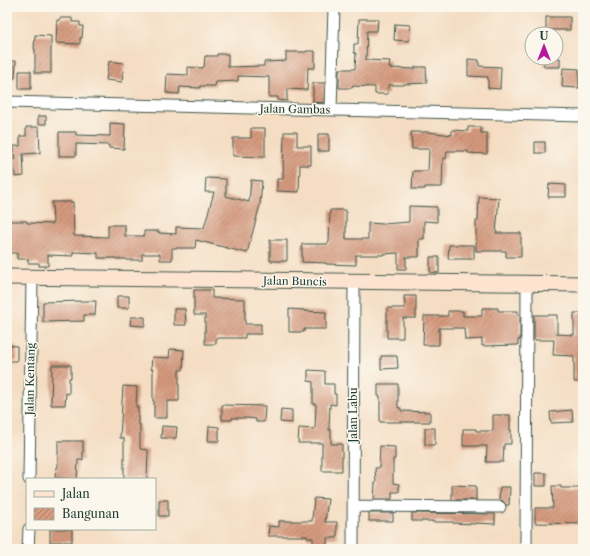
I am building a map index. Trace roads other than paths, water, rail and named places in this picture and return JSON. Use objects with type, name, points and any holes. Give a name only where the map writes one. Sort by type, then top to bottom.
[{"type":"street","points":[[331,110],[334,7]]},
{"type":"street","name":"Jalan Gambas","points":[[7,102],[583,116]]},
{"type":"street","name":"Jalan Buncis","points":[[7,277],[583,284]]},
{"type":"street","name":"Jalan Kentang","points":[[29,478],[32,278]]},
{"type":"street","name":"Jalan Labu","points":[[353,549],[354,282]]},
{"type":"street","points":[[526,549],[527,284]]},
{"type":"street","points":[[353,506],[500,507]]},
{"type":"street","points":[[28,549],[29,530]]}]
